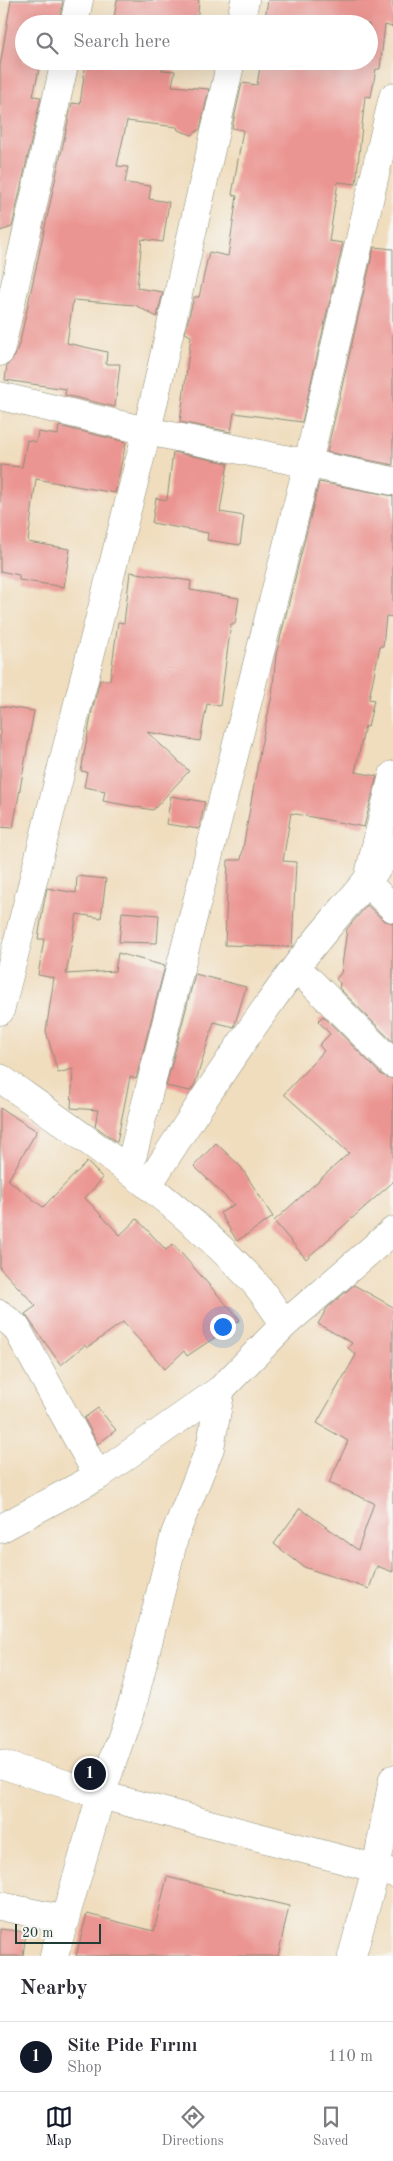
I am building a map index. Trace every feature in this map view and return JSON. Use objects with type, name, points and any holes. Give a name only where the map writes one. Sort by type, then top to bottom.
[{"type":"street","points":[[76,15],[79,0]]},
{"type":"street","points":[[242,15],[245,0]]},
{"type":"street","points":[[0,352],[63,70]]},
{"type":"street","points":[[0,1011],[147,431],[229,70]]},
{"type":"street","points":[[139,1177],[393,97]]},
{"type":"street","points":[[0,396],[147,431],[393,481]]},
{"type":"street","points":[[367,882],[393,775]]},
{"type":"street","points":[[139,1177],[220,1072],[296,967],[367,882],[393,847]]},
{"type":"street","points":[[367,882],[393,908]]},
{"type":"street","points":[[296,967],[393,1064]]},
{"type":"street","points":[[0,1078],[139,1177],[195,1223],[248,1276],[285,1324]]},
{"type":"street","points":[[0,1529],[98,1476],[221,1389],[285,1324],[393,1231]]},
{"type":"street","points":[[0,1314],[16,1328],[98,1476]]},
{"type":"street","points":[[54,1956],[101,1795],[134,1699],[174,1534],[210,1448],[221,1389]]},
{"type":"street","points":[[0,1764],[101,1795],[384,1871]]},
{"type":"street","points":[[352,1956],[384,1871],[393,1779]]},
{"type":"street","points":[[0,1906],[66,1920]]},
{"type":"building","points":[[11,0],[63,0],[60,15],[15,15],[15,70],[39,70],[33,96],[41,97],[12,227],[0,231],[0,66]]},
{"type":"building","points":[[117,0],[199,0],[198,15],[114,15]]},
{"type":"building","points":[[268,0],[393,0],[393,27],[385,25],[380,69],[378,69],[378,15],[266,15]]},
{"type":"building","points":[[85,70],[175,71],[172,86],[209,89],[200,129],[192,135],[178,130],[177,127],[127,121],[117,166],[128,167],[125,183],[151,186],[149,199],[169,202],[163,242],[142,239],[137,288],[163,292],[157,317],[135,305],[73,300],[67,343],[107,352],[106,364],[120,364],[115,407],[65,395],[66,389],[5,380],[7,365],[15,356],[20,341],[72,103],[80,104]]},
{"type":"building","points":[[260,70],[376,70],[371,97],[365,96],[356,184],[338,182],[329,241],[343,243],[302,422],[234,413],[231,432],[180,422],[191,336],[185,333],[194,297],[199,297],[209,252],[228,256],[237,196],[232,195],[243,130],[232,128],[242,83],[257,85]]},
{"type":"building","points":[[374,247],[393,249],[393,465],[327,452]]},
{"type":"building","points":[[59,426],[126,442],[115,493],[36,479],[28,542],[70,549],[64,587],[19,580],[19,575],[0,571],[0,465],[22,467],[27,440],[36,442],[38,432],[58,435]]},
{"type":"building","points":[[173,452],[228,463],[220,512],[244,516],[240,545],[207,540],[208,533],[152,523],[156,498],[167,500]]},
{"type":"building","points":[[319,482],[393,496],[393,617],[386,616],[383,646],[380,646],[369,699],[374,700],[368,727],[365,726],[355,772],[377,776],[364,827],[291,813],[283,861],[296,862],[292,947],[225,945],[228,860],[241,860],[261,745],[272,696],[276,655]]},
{"type":"building","points":[[130,572],[191,581],[190,590],[239,598],[235,624],[231,624],[220,706],[207,704],[200,741],[147,732],[189,771],[153,810],[103,801],[105,791],[84,787],[87,772],[81,771],[100,680],[110,680],[118,622],[124,623]]},
{"type":"building","points":[[0,706],[34,711],[13,828],[0,827]]},
{"type":"building","points":[[171,796],[205,802],[199,829],[166,824]]},
{"type":"building","points":[[77,876],[106,879],[101,918],[77,914],[66,974],[115,971],[118,953],[165,966],[136,1079],[130,1077],[117,1142],[95,1126],[98,1110],[71,1108],[73,1069],[58,1073],[46,1031],[54,978],[38,975],[44,939],[38,939],[44,902],[47,888],[76,893]]},
{"type":"building","points":[[367,905],[383,920],[393,923],[393,1042],[339,988],[340,983],[336,979],[341,973],[347,929]]},
{"type":"building","points":[[122,912],[159,915],[157,943],[119,942]]},
{"type":"building","points":[[195,974],[246,987],[234,1027],[214,1022],[195,1084],[190,1091],[166,1086]]},
{"type":"building","points":[[323,1016],[382,1075],[393,1079],[393,1182],[306,1259],[274,1221],[349,1153],[284,1094],[324,1051],[319,1045],[330,1034],[318,1021]]},
{"type":"building","points":[[0,1108],[37,1131],[8,1180],[43,1207],[87,1162],[103,1178],[85,1198],[120,1235],[137,1219],[166,1250],[173,1244],[240,1320],[216,1334],[217,1336],[187,1356],[184,1351],[165,1369],[123,1322],[87,1348],[85,1345],[61,1365],[25,1314],[36,1306],[0,1268]]},
{"type":"building","points":[[216,1143],[241,1167],[273,1217],[237,1241],[220,1213],[234,1205],[194,1166]]},
{"type":"building","points":[[354,1285],[393,1307],[393,1572],[377,1566],[369,1589],[304,1567],[274,1544],[300,1508],[358,1550],[374,1503],[329,1483],[348,1441],[317,1423],[356,1355],[348,1348],[352,1343],[318,1324],[327,1308]]},
{"type":"building","points":[[98,1408],[116,1430],[98,1444],[84,1418]]},
{"type":"building","points":[[167,1877],[289,1906],[278,1956],[76,1956],[87,1914],[154,1931]]},
{"type":"building","points":[[0,1929],[26,1932],[23,1956],[0,1956]]},
{"type":"place","name":"Site Pide Fırını","points":[[90,1774]]}]
